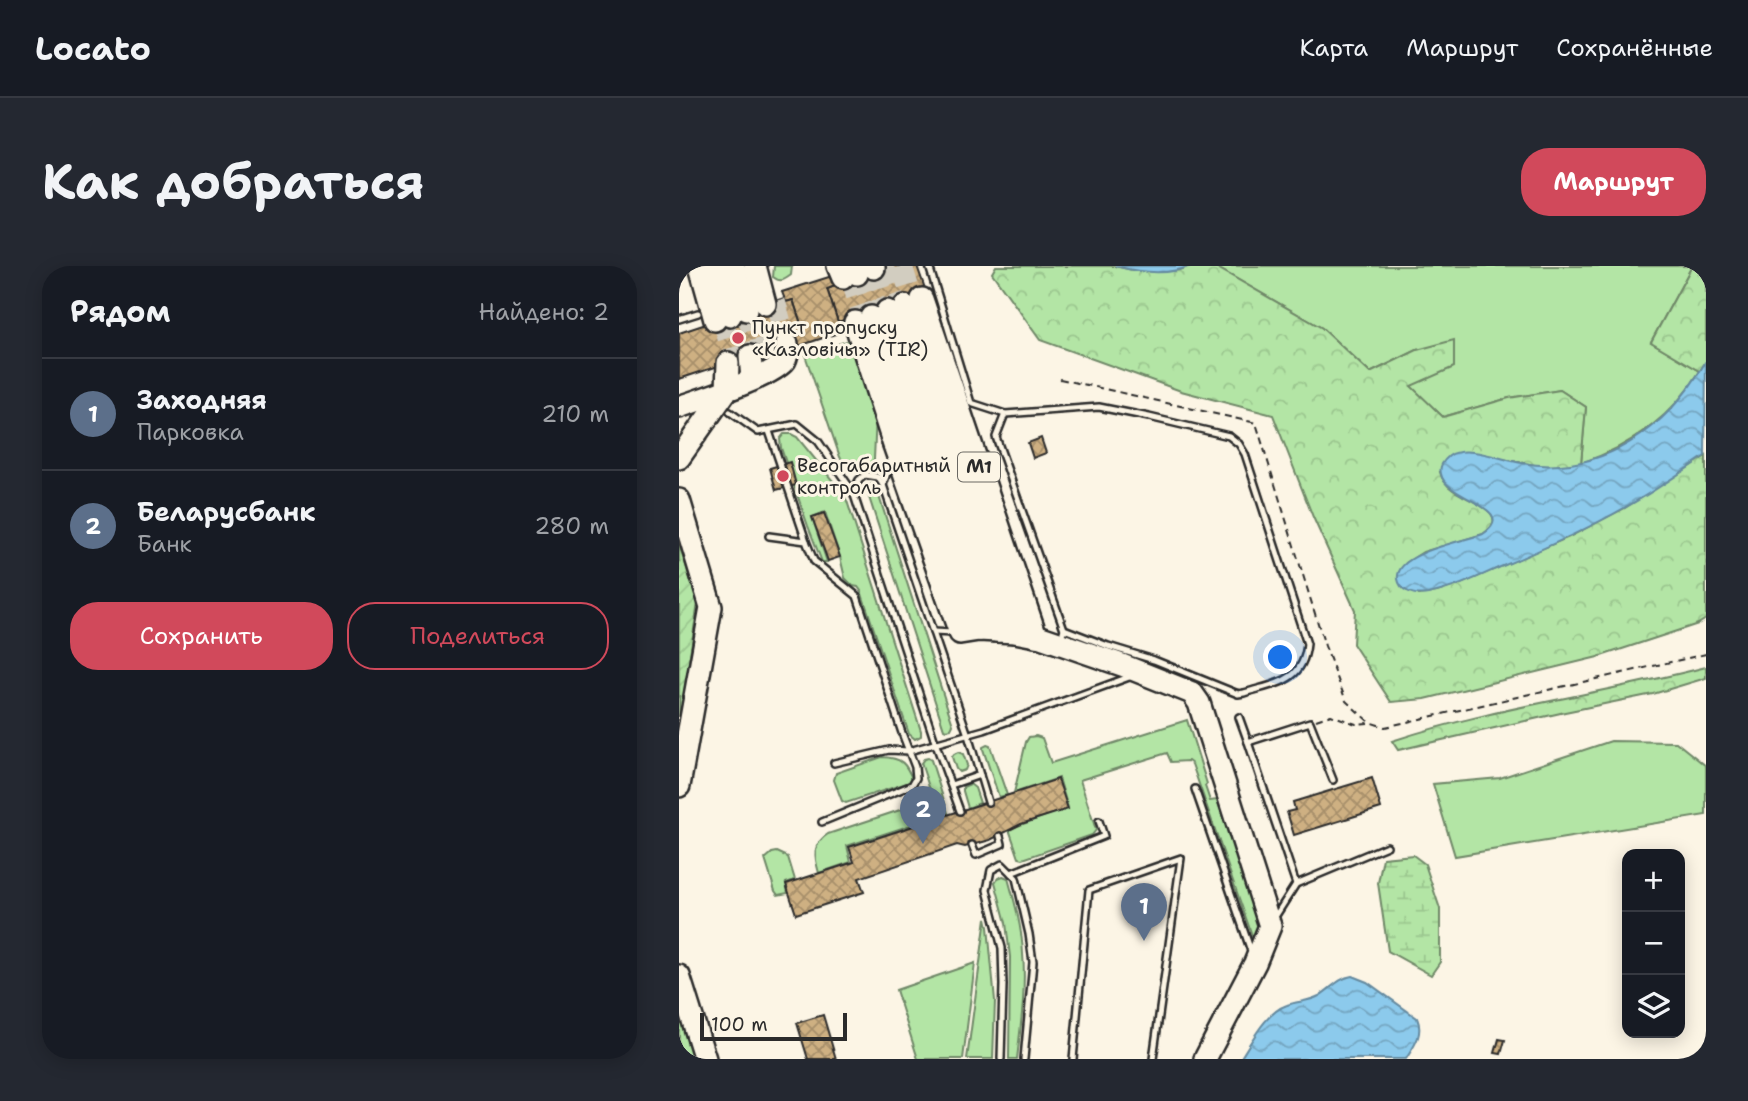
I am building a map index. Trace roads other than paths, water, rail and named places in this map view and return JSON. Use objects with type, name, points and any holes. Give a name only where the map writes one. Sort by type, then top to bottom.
[{"type":"highway","points":[[700,266],[738,311]]},
{"type":"highway","points":[[708,266],[738,311]]},
{"type":"highway","points":[[717,266],[738,311]]},
{"type":"highway","points":[[726,266],[738,311]]},
{"type":"highway","points":[[734,266],[738,311]]},
{"type":"highway","points":[[738,311],[744,266]]},
{"type":"highway","points":[[738,311],[755,266]]},
{"type":"highway","points":[[738,311],[765,266]]},
{"type":"highway","points":[[888,311],[894,445],[1002,633],[1147,666],[1192,693],[1199,703],[1270,926],[1255,964],[1205,1059]]},
{"type":"highway","points":[[888,311],[1002,633]]},
{"type":"highway","name":"М1","points":[[888,311],[1002,633]]},
{"type":"highway","name":"М1","points":[[888,311],[1002,633]]},
{"type":"highway","points":[[679,407],[754,366],[679,458]]},
{"type":"highway","points":[[679,500],[711,607],[679,786]]},
{"type":"highway","points":[[679,976],[705,1059]]},
{"type":"lane","points":[[929,266],[971,403],[1005,414],[1098,407],[1229,436],[1239,444],[1245,454],[1307,644],[1305,658],[1298,671],[1291,678],[1238,694],[1147,666],[1108,646],[1064,629],[996,437],[1005,414]]},
{"type":"lane","points":[[679,319],[738,311]]},
{"type":"lane","points":[[730,412],[758,432],[797,424],[818,441],[853,492],[960,811]]},
{"type":"lane","points":[[769,430],[814,561],[857,596],[915,766],[916,778],[912,785],[822,822]]},
{"type":"lane","points":[[883,485],[894,445]]},
{"type":"lane","points":[[853,492],[865,475],[878,477],[883,485],[988,802]]},
{"type":"lane","points":[[769,536],[806,541]]},
{"type":"lane","points":[[933,632],[1052,637],[1064,629]]},
{"type":"lane","points":[[834,763],[889,750],[909,751],[968,735],[1147,666]]},
{"type":"lane","points":[[1239,717],[1296,884]]},
{"type":"lane","points":[[1248,742],[1310,722],[1332,780]]},
{"type":"lane","points":[[951,785],[980,775]]},
{"type":"lane","points":[[1195,789],[1255,964]]},
{"type":"lane","points":[[1011,873],[1104,836],[1099,821]]},
{"type":"lane","points":[[972,845],[976,855],[1002,844],[999,835]]},
{"type":"lane","points":[[1270,926],[1296,884],[1387,846]]},
{"type":"lane","points":[[1073,1059],[1089,890],[1181,858],[1153,1059]]},
{"type":"lane","points":[[1001,1059],[1002,948],[987,890],[991,870],[1002,864],[1016,878],[1030,934],[1033,962],[1024,1059]]},
{"type":"water","points":[[1115,266],[1190,266],[1153,272]]},
{"type":"water","points":[[1706,361],[1705,456],[1655,490],[1609,516],[1473,579],[1425,594],[1412,593],[1401,587],[1398,579],[1400,570],[1407,562],[1432,549],[1483,534],[1492,525],[1493,517],[1487,510],[1446,483],[1441,469],[1449,456],[1474,452],[1522,463],[1551,465],[1579,462],[1605,455],[1652,426],[1672,407]]},
{"type":"water","points":[[1352,976],[1367,982],[1417,1018],[1419,1035],[1406,1059],[1240,1059],[1272,1014],[1291,1004],[1315,998],[1339,981]]},
{"type":"tunnel","points":[[883,266],[897,308]]},
{"type":"tunnel","points":[[902,266],[913,302]]},
{"type":"tunnel","points":[[864,271],[879,314]]},
{"type":"tunnel","points":[[850,276],[864,319]]},
{"type":"tunnel","points":[[775,301],[787,344]]},
{"type":"tunnel","points":[[746,310],[758,353]]},
{"type":"tunnel","points":[[722,318],[735,361]]},
{"type":"place","name":"Пункт пропуску «Казловічы» (TIR)","points":[[738,338]]},
{"type":"place","name":"Весогабаритный контроль","points":[[783,476]]},
{"type":"place","name":"Беларусбанк","points":[[923,844]]},
{"type":"place","name":"Заходняя","points":[[1144,941]]}]
